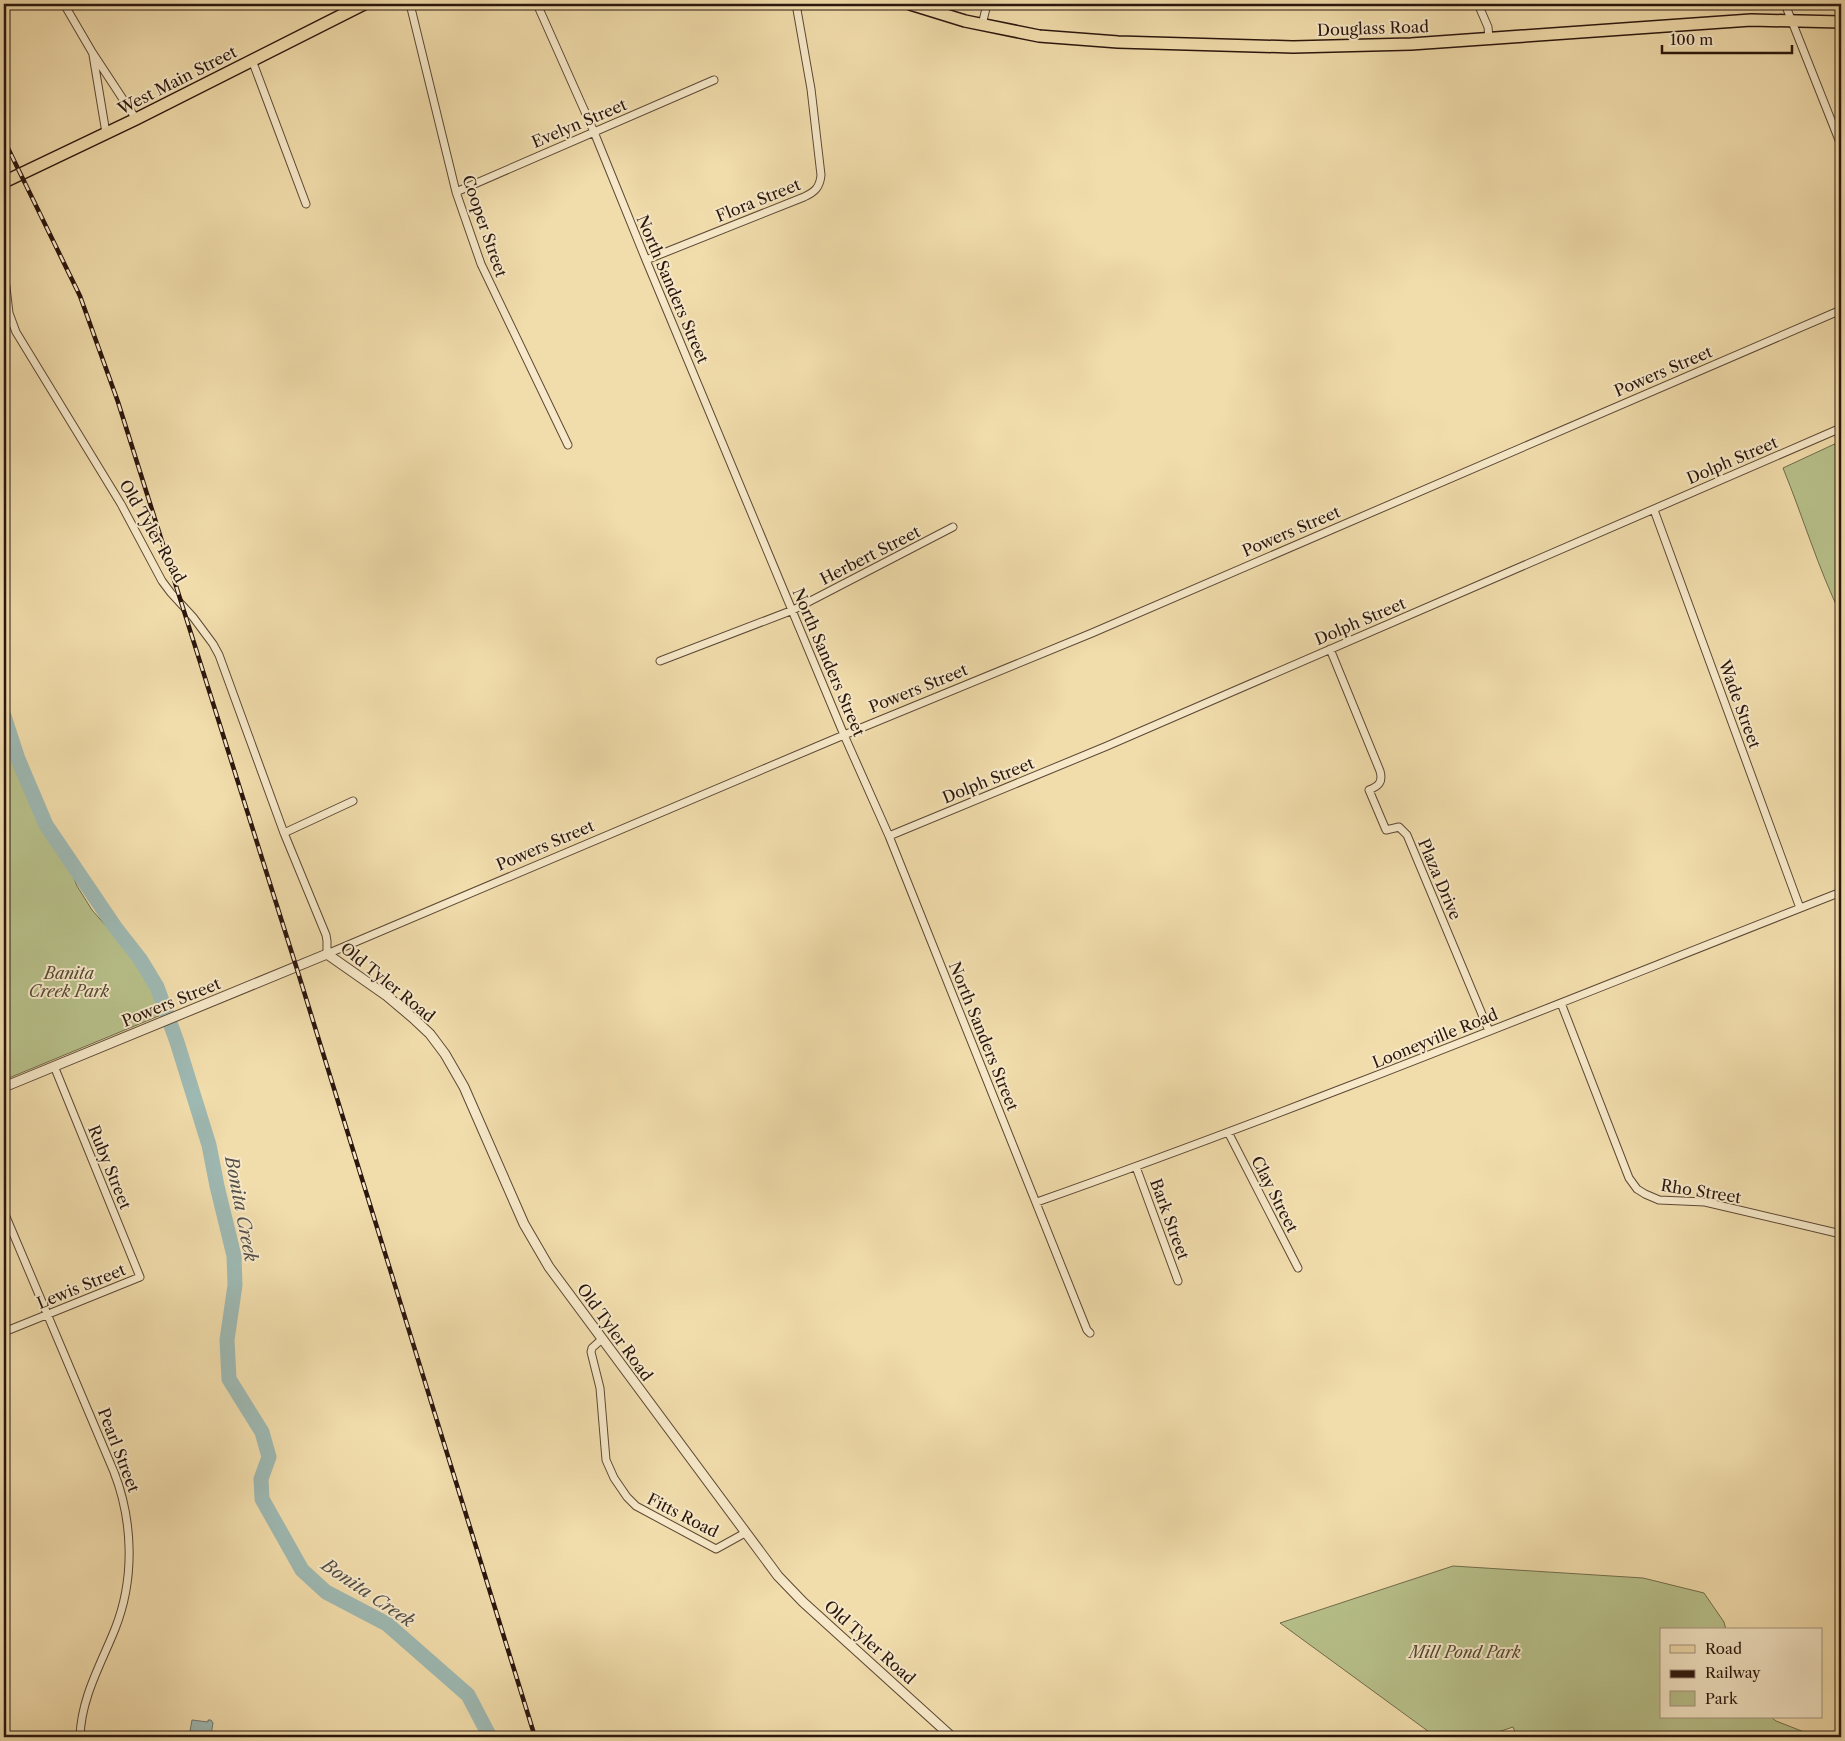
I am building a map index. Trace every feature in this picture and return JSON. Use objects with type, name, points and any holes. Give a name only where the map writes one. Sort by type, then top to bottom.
[{"type":"main road","name":"West Main Street","points":[[4,182],[136,119],[364,4]]},
{"type":"main road","name":"Douglass Road","points":[[910,4],[982,25],[1039,36],[1118,42],[1349,46],[1489,39],[1694,23],[1792,20],[1841,22]]},
{"type":"street","points":[[64,4],[92,52],[136,119]]},
{"type":"street","name":"Cooper Street","points":[[410,4],[456,192],[480,264],[568,445]]},
{"type":"street","name":"North Sanders Street","points":[[537,4],[594,132],[844,735],[889,836],[1087,1330],[1090,1333]]},
{"type":"street","name":"Flora Street","points":[[646,260],[804,197],[818,188],[821,175],[811,89],[796,4]]},
{"type":"street","points":[[982,25],[986,4]]},
{"type":"street","points":[[1478,4],[1488,27],[1489,39]]},
{"type":"street","points":[[1785,4],[1841,144]]},
{"type":"street","points":[[92,52],[106,133]]},
{"type":"street","points":[[252,60],[306,204]]},
{"type":"street","name":"Evelyn Street","points":[[456,192],[714,80]]},
{"type":"street","name":"Old Tyler Road","points":[[4,270],[9,313],[16,332],[121,504],[166,588],[193,616],[213,644],[219,656],[284,832],[326,934],[328,941],[327,954],[387,996],[413,1018],[430,1034],[445,1054],[464,1087],[524,1224],[549,1267],[778,1576],[803,1602],[952,1737]]},
{"type":"street","name":"Powers Street","points":[[4,1087],[327,954],[844,735],[1092,633],[1841,310]]},
{"type":"street","name":"Dolph Street","points":[[889,836],[1107,746],[1841,428]]},
{"type":"street","name":"Wade Street","points":[[1654,510],[1800,908]]},
{"type":"street","name":"Herbert Street","points":[[660,661],[793,610],[953,527]]},
{"type":"street","name":"Plaza Drive","points":[[1330,649],[1380,771],[1382,779],[1369,790],[1386,830],[1399,827],[1407,834],[1489,1031]]},
{"type":"street","points":[[284,832],[353,800]]},
{"type":"street","name":"Looneyville Road","points":[[1037,1202],[1389,1072],[1841,892]]},
{"type":"street","name":"Rho Street","points":[[1561,1003],[1629,1178],[1637,1189],[1645,1194],[1666,1201],[1705,1202],[1841,1234]]},
{"type":"street","name":"Ruby Street","points":[[54,1066],[140,1277]]},
{"type":"street","name":"Clay Street","points":[[1228,1132],[1298,1268]]},
{"type":"street","name":"Bark Street","points":[[1136,1167],[1178,1281]]},
{"type":"street","name":"Pearl Street","points":[[4,1212],[117,1480],[124,1501],[127,1522],[128,1573],[124,1602],[115,1629],[93,1680],[87,1699],[80,1737]]},
{"type":"street","name":"Lewis Street","points":[[4,1332],[140,1277]]},
{"type":"street","name":"Fitts Road","points":[[602,1339],[592,1348],[591,1352],[600,1388],[606,1460],[620,1488],[636,1506],[716,1549],[745,1532]]},
{"type":"green space","points":[[1841,441],[1841,615],[1825,579],[1783,468]]},
{"type":"green space","name":"Banita Creek Park","points":[[4,731],[44,828],[65,857],[77,886],[92,910],[136,960],[149,983],[161,1015],[4,1080]]},
{"type":"green space","name":"Mill Pond Park","points":[[1453,1566],[1643,1578],[1704,1593],[1724,1622],[1726,1628],[1660,1628],[1660,1718],[1772,1718],[1817,1737],[1517,1737],[1513,1727],[1483,1737],[1436,1737],[1280,1623]]},
{"type":"water","points":[[192,1720],[208,1722],[208,1720],[211,1720],[213,1723],[211,1735],[209,1737],[192,1734],[190,1731]]},
{"type":"waterway","name":"Bonita Creek","points":[[4,716],[18,759],[46,825],[115,927],[140,959],[157,987],[177,1042],[209,1145],[234,1256],[235,1285],[227,1340],[229,1379],[262,1432],[269,1457],[261,1479],[262,1499],[302,1570],[326,1592],[387,1624],[468,1695],[490,1737]]},
{"type":"railway","points":[[4,140],[80,296],[118,402],[296,966],[535,1737]]}]
